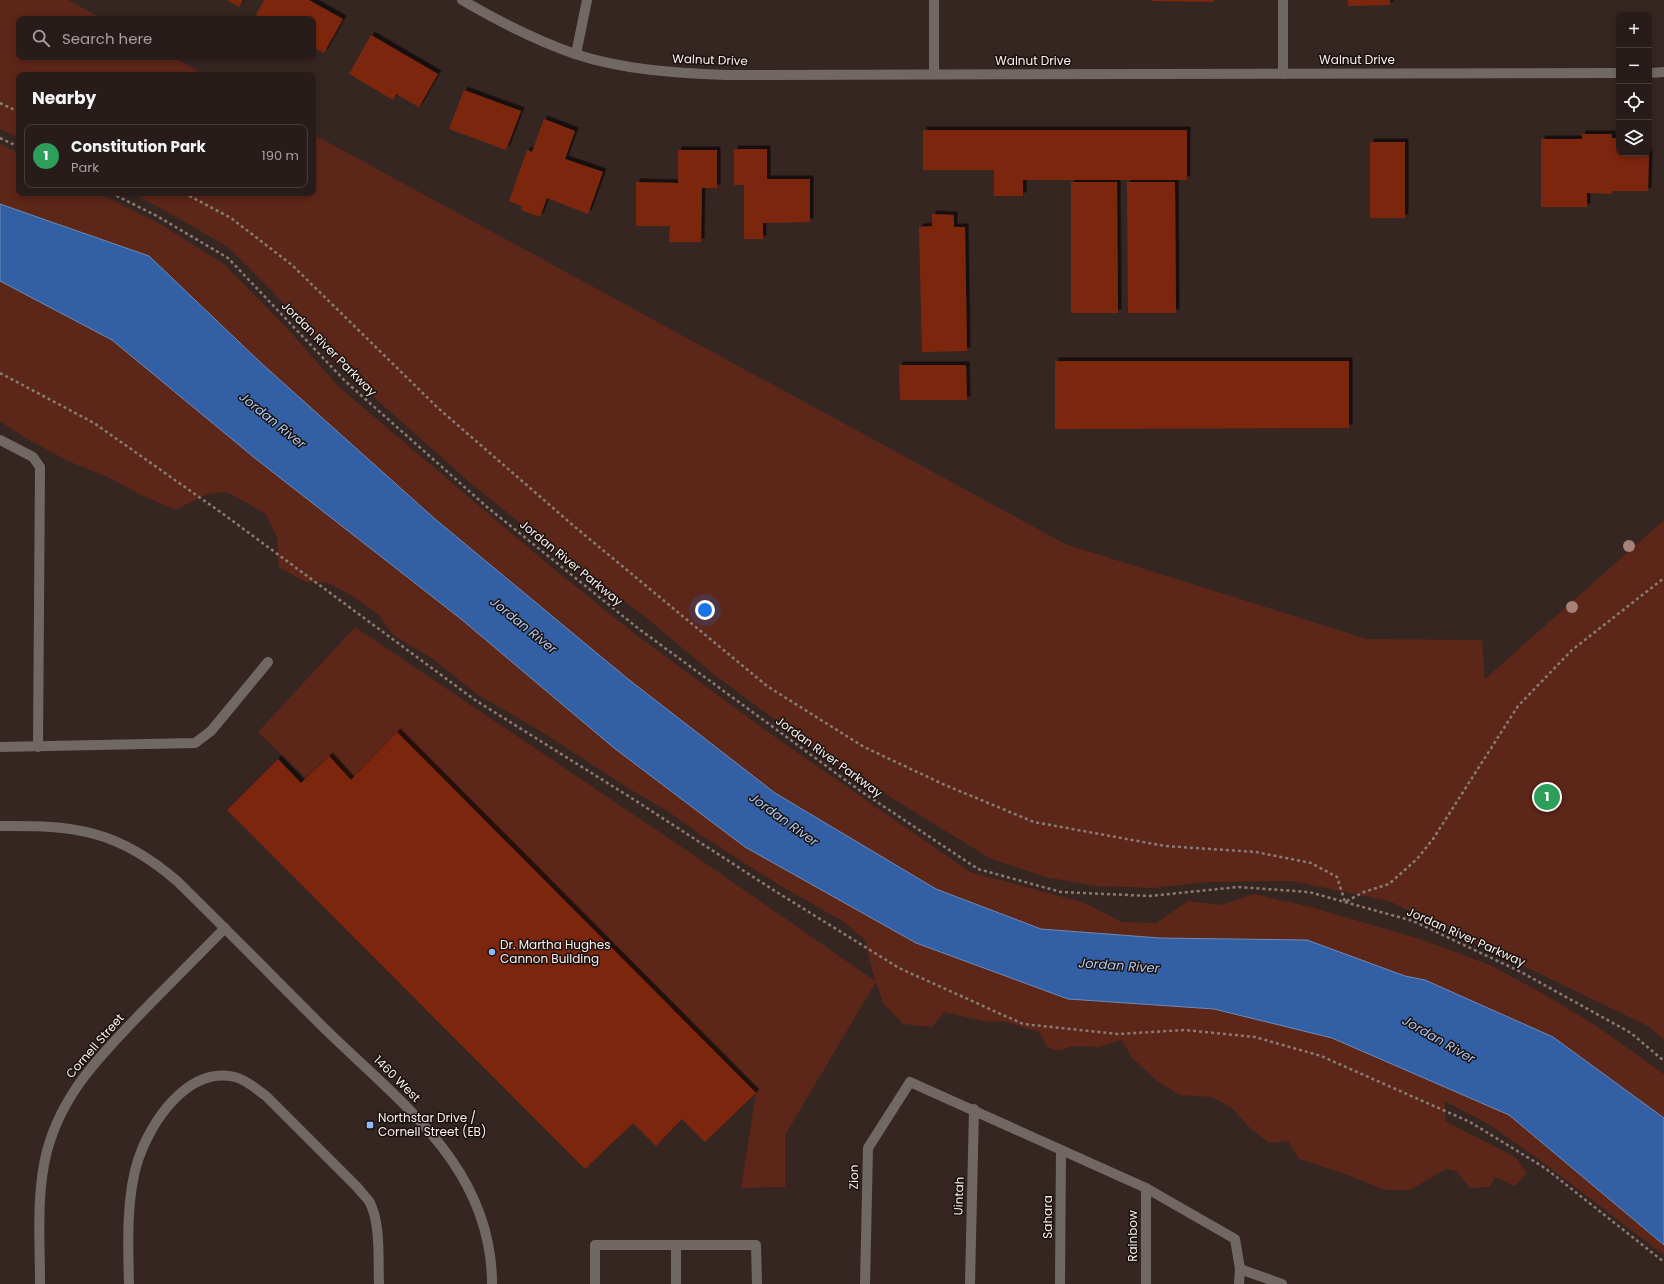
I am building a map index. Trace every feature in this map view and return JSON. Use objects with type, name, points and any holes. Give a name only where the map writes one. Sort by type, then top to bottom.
[{"type":"street","name":"Walnut Drive","points":[[462,0],[526,34],[576,54],[624,65],[674,73],[726,75],[1616,73]]},
{"type":"street","points":[[576,54],[587,0]]},
{"type":"street","points":[[934,0],[934,74]]},
{"type":"street","points":[[1283,0],[1283,74]]},
{"type":"street","points":[[1652,72],[1664,72]]},
{"type":"street","points":[[0,440],[33,458],[40,467],[38,747]]},
{"type":"street","points":[[0,747],[195,743],[211,731],[268,662]]},
{"type":"street","name":"1460 West","points":[[0,826],[68,828],[99,834],[129,847],[155,862],[225,928],[323,1027],[398,1096],[457,1166],[476,1200],[488,1234],[492,1284]]},
{"type":"street","name":"Cornell Street","points":[[40,1284],[41,1187],[47,1151],[60,1116],[78,1084],[103,1053],[225,928]]},
{"type":"street","points":[[129,1284],[132,1185],[138,1160],[148,1137],[168,1105],[193,1084],[209,1077],[223,1076],[236,1077],[250,1083],[266,1096],[357,1187],[369,1201],[375,1218],[378,1244],[379,1284]]},
{"type":"street","name":"Zion","points":[[865,1284],[868,1148],[910,1082],[974,1109]]},
{"type":"street","points":[[974,1109],[1146,1188],[1235,1239],[1240,1270],[1239,1284]]},
{"type":"street","name":"Uintah","points":[[970,1284],[974,1109]]},
{"type":"street","name":"Sahara","points":[[1060,1284],[1061,1150]]},
{"type":"street","name":"Rainbow","points":[[1146,1188],[1146,1284]]},
{"type":"street","points":[[595,1284],[595,1245],[756,1245],[757,1284]]},
{"type":"street","points":[[676,1245],[676,1284]]},
{"type":"street","points":[[1240,1270],[1282,1284]]},
{"type":"path","points":[[0,103],[16,111]]},
{"type":"path","points":[[0,138],[16,146]]},
{"type":"path","name":"Jordan River Parkway","points":[[117,196],[157,216],[228,258],[345,381],[487,507],[639,629],[859,790],[978,868],[1061,892],[1150,896],[1238,887],[1309,892],[1413,921],[1521,972],[1631,1033],[1664,1061]]},
{"type":"path","points":[[190,196],[231,218],[292,265],[438,408],[575,527],[767,686],[864,747],[945,785],[1034,822],[1166,846],[1256,852],[1311,863],[1337,877],[1345,902],[1364,892],[1389,884],[1417,859],[1433,839],[1518,706],[1572,650],[1664,578]]},
{"type":"path","points":[[0,373],[94,423],[226,516],[475,700],[899,968],[1023,1024],[1118,1034],[1185,1030],[1255,1037],[1320,1056],[1470,1122],[1545,1168],[1664,1262]]},
{"type":"shaded area","points":[[0,0],[68,0],[97,16],[16,16],[16,60],[178,60],[200,72],[16,72],[16,137],[0,129]]},
{"type":"shaded area","points":[[316,136],[1065,544],[1367,639],[1482,640],[1485,679],[1664,520],[1664,1040],[1648,1026],[1389,901],[1291,881],[1209,882],[1153,888],[1096,886],[1045,877],[991,859],[827,758],[712,673],[648,619],[540,539],[467,480],[351,377],[270,289],[228,247],[137,196],[316,196]]},
{"type":"shaded area","points":[[0,144],[16,152],[16,196],[104,196],[162,225],[225,265],[285,326],[339,387],[549,565],[635,634],[775,737],[970,872],[1082,902],[1122,922],[1156,923],[1188,901],[1221,905],[1254,894],[1311,907],[1420,939],[1490,965],[1540,992],[1595,1025],[1664,1074],[1664,1118],[1553,1037],[1425,980],[1160,938],[1041,929],[936,889],[775,793],[628,679],[435,519],[261,363],[149,256],[0,204]]},
{"type":"shaded area","points":[[0,281],[112,340],[256,459],[461,619],[1068,999],[1214,1009],[1332,1038],[1509,1115],[1664,1245],[1664,1255],[1545,1164],[1492,1126],[1445,1101],[1445,1121],[1515,1157],[1527,1173],[1515,1186],[1495,1177],[1490,1187],[1470,1188],[1456,1171],[1446,1169],[1410,1190],[1385,1190],[1345,1174],[1299,1159],[1288,1141],[1269,1143],[1249,1127],[1233,1109],[1212,1097],[1179,1095],[1156,1080],[1132,1058],[1122,1040],[1098,1047],[1072,1046],[1059,1051],[1047,1047],[1039,1032],[1002,1021],[988,1022],[944,1012],[932,1027],[903,1024],[883,1003],[876,982],[785,1135],[785,1187],[741,1188],[756,1093],[397,732],[351,780],[329,756],[306,778],[258,732],[355,627],[698,858],[875,981],[865,940],[844,922],[779,885],[701,835],[666,810],[628,788],[539,730],[478,695],[433,659],[393,635],[380,616],[351,595],[329,583],[305,582],[279,567],[277,538],[266,514],[227,492],[208,494],[175,510],[139,494],[112,479],[68,461],[24,437],[0,421]]},
{"type":"water","name":"Jordan River","points":[[0,204],[149,256],[261,363],[435,519],[628,679],[775,793],[936,889],[1041,929],[1160,938],[1307,940],[1405,976],[1425,980],[1553,1037],[1664,1118],[1664,1245],[1509,1115],[1332,1038],[1214,1009],[1068,999],[916,943],[745,847],[614,748],[461,619],[256,459],[112,340],[0,281]]},
{"type":"building","points":[[227,0],[243,0],[239,7]]},
{"type":"building","points":[[264,0],[309,0],[343,19],[324,53],[316,49],[316,16],[256,15]]},
{"type":"building","points":[[1214,0],[1214,2],[1151,1]]},
{"type":"building","points":[[1348,0],[1390,0],[1390,5],[1348,6]]},
{"type":"building","points":[[371,35],[438,74],[419,107],[396,94],[393,100],[349,74]]},
{"type":"building","points":[[464,90],[521,111],[506,150],[449,129]]},
{"type":"building","points":[[544,119],[575,131],[565,159],[603,172],[588,214],[547,198],[540,217],[521,210],[522,206],[509,201],[527,150],[532,152]]},
{"type":"building","points":[[923,130],[1187,130],[1187,180],[1023,180],[1023,196],[994,196],[994,170],[923,170]]},
{"type":"building","points":[[1582,134],[1612,134],[1612,138],[1616,138],[1616,156],[1649,156],[1648,191],[1612,191],[1612,194],[1587,193],[1587,207],[1541,207],[1541,139],[1582,139]]},
{"type":"building","points":[[1370,142],[1405,142],[1405,218],[1370,218]]},
{"type":"building","points":[[734,149],[767,149],[767,179],[810,179],[810,222],[763,223],[763,239],[744,239],[744,185],[734,185]]},
{"type":"building","points":[[678,150],[717,150],[717,188],[702,188],[701,242],[669,242],[670,226],[636,226],[636,182],[678,183]]},
{"type":"building","points":[[1071,182],[1117,182],[1118,313],[1071,313]]},
{"type":"building","points":[[1127,182],[1175,182],[1176,313],[1128,313]]},
{"type":"building","points":[[932,214],[954,215],[954,227],[965,227],[967,351],[922,352],[919,227],[932,226]]},
{"type":"building","points":[[1055,361],[1349,361],[1349,428],[1055,429]]},
{"type":"building","points":[[899,365],[966,365],[967,400],[900,400]]},
{"type":"building","name":"Dr. Martha Hughes Cannon Building","points":[[397,732],[756,1093],[705,1142],[682,1119],[656,1146],[633,1123],[585,1169],[227,810],[278,759],[301,783],[329,756],[351,780]]},
{"type":"place","name":"Constitution Park","points":[[1547,797]]},
{"type":"place","name":"Dr. Martha Hughes Cannon Building","points":[[492,952]]},
{"type":"place","name":"Northstar Drive / Cornell Street (EB)","points":[[370,1125]]}]
